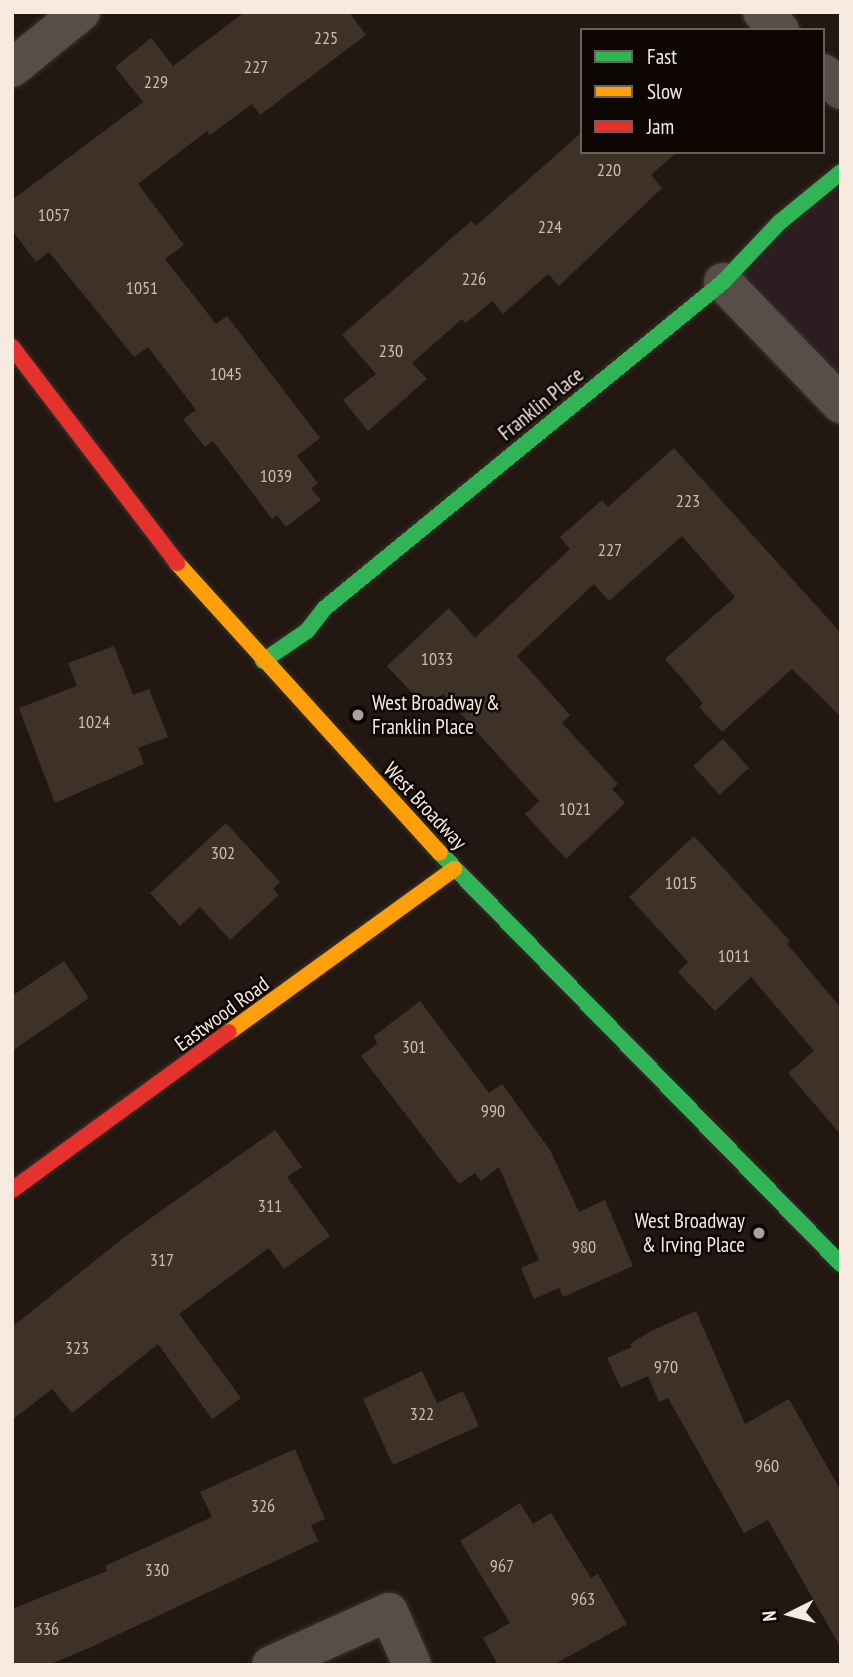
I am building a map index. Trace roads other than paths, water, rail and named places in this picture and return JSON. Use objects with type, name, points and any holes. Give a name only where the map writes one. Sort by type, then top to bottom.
[{"type":"street","points":[[12,68],[81,12]]},
{"type":"street","points":[[762,12],[778,28]]},
{"type":"street","points":[[825,75],[841,90]]},
{"type":"street","name":"Franklin Place","points":[[263,661],[307,631],[325,608],[723,282],[780,222],[841,172]]},
{"type":"street","points":[[723,282],[841,404]]},
{"type":"street","name":"West Broadway","points":[[12,346],[145,526],[263,661],[454,869],[837,1253]]},
{"type":"street","name":"Eastwood Road","points":[[12,1189],[454,869]]},
{"type":"street","points":[[271,1665],[389,1612],[412,1665]]},
{"type":"place","name":"West Broadway & Franklin Place","points":[[358,715]]},
{"type":"place","name":"West Broadway & Irving Place","points":[[759,1233]]}]
